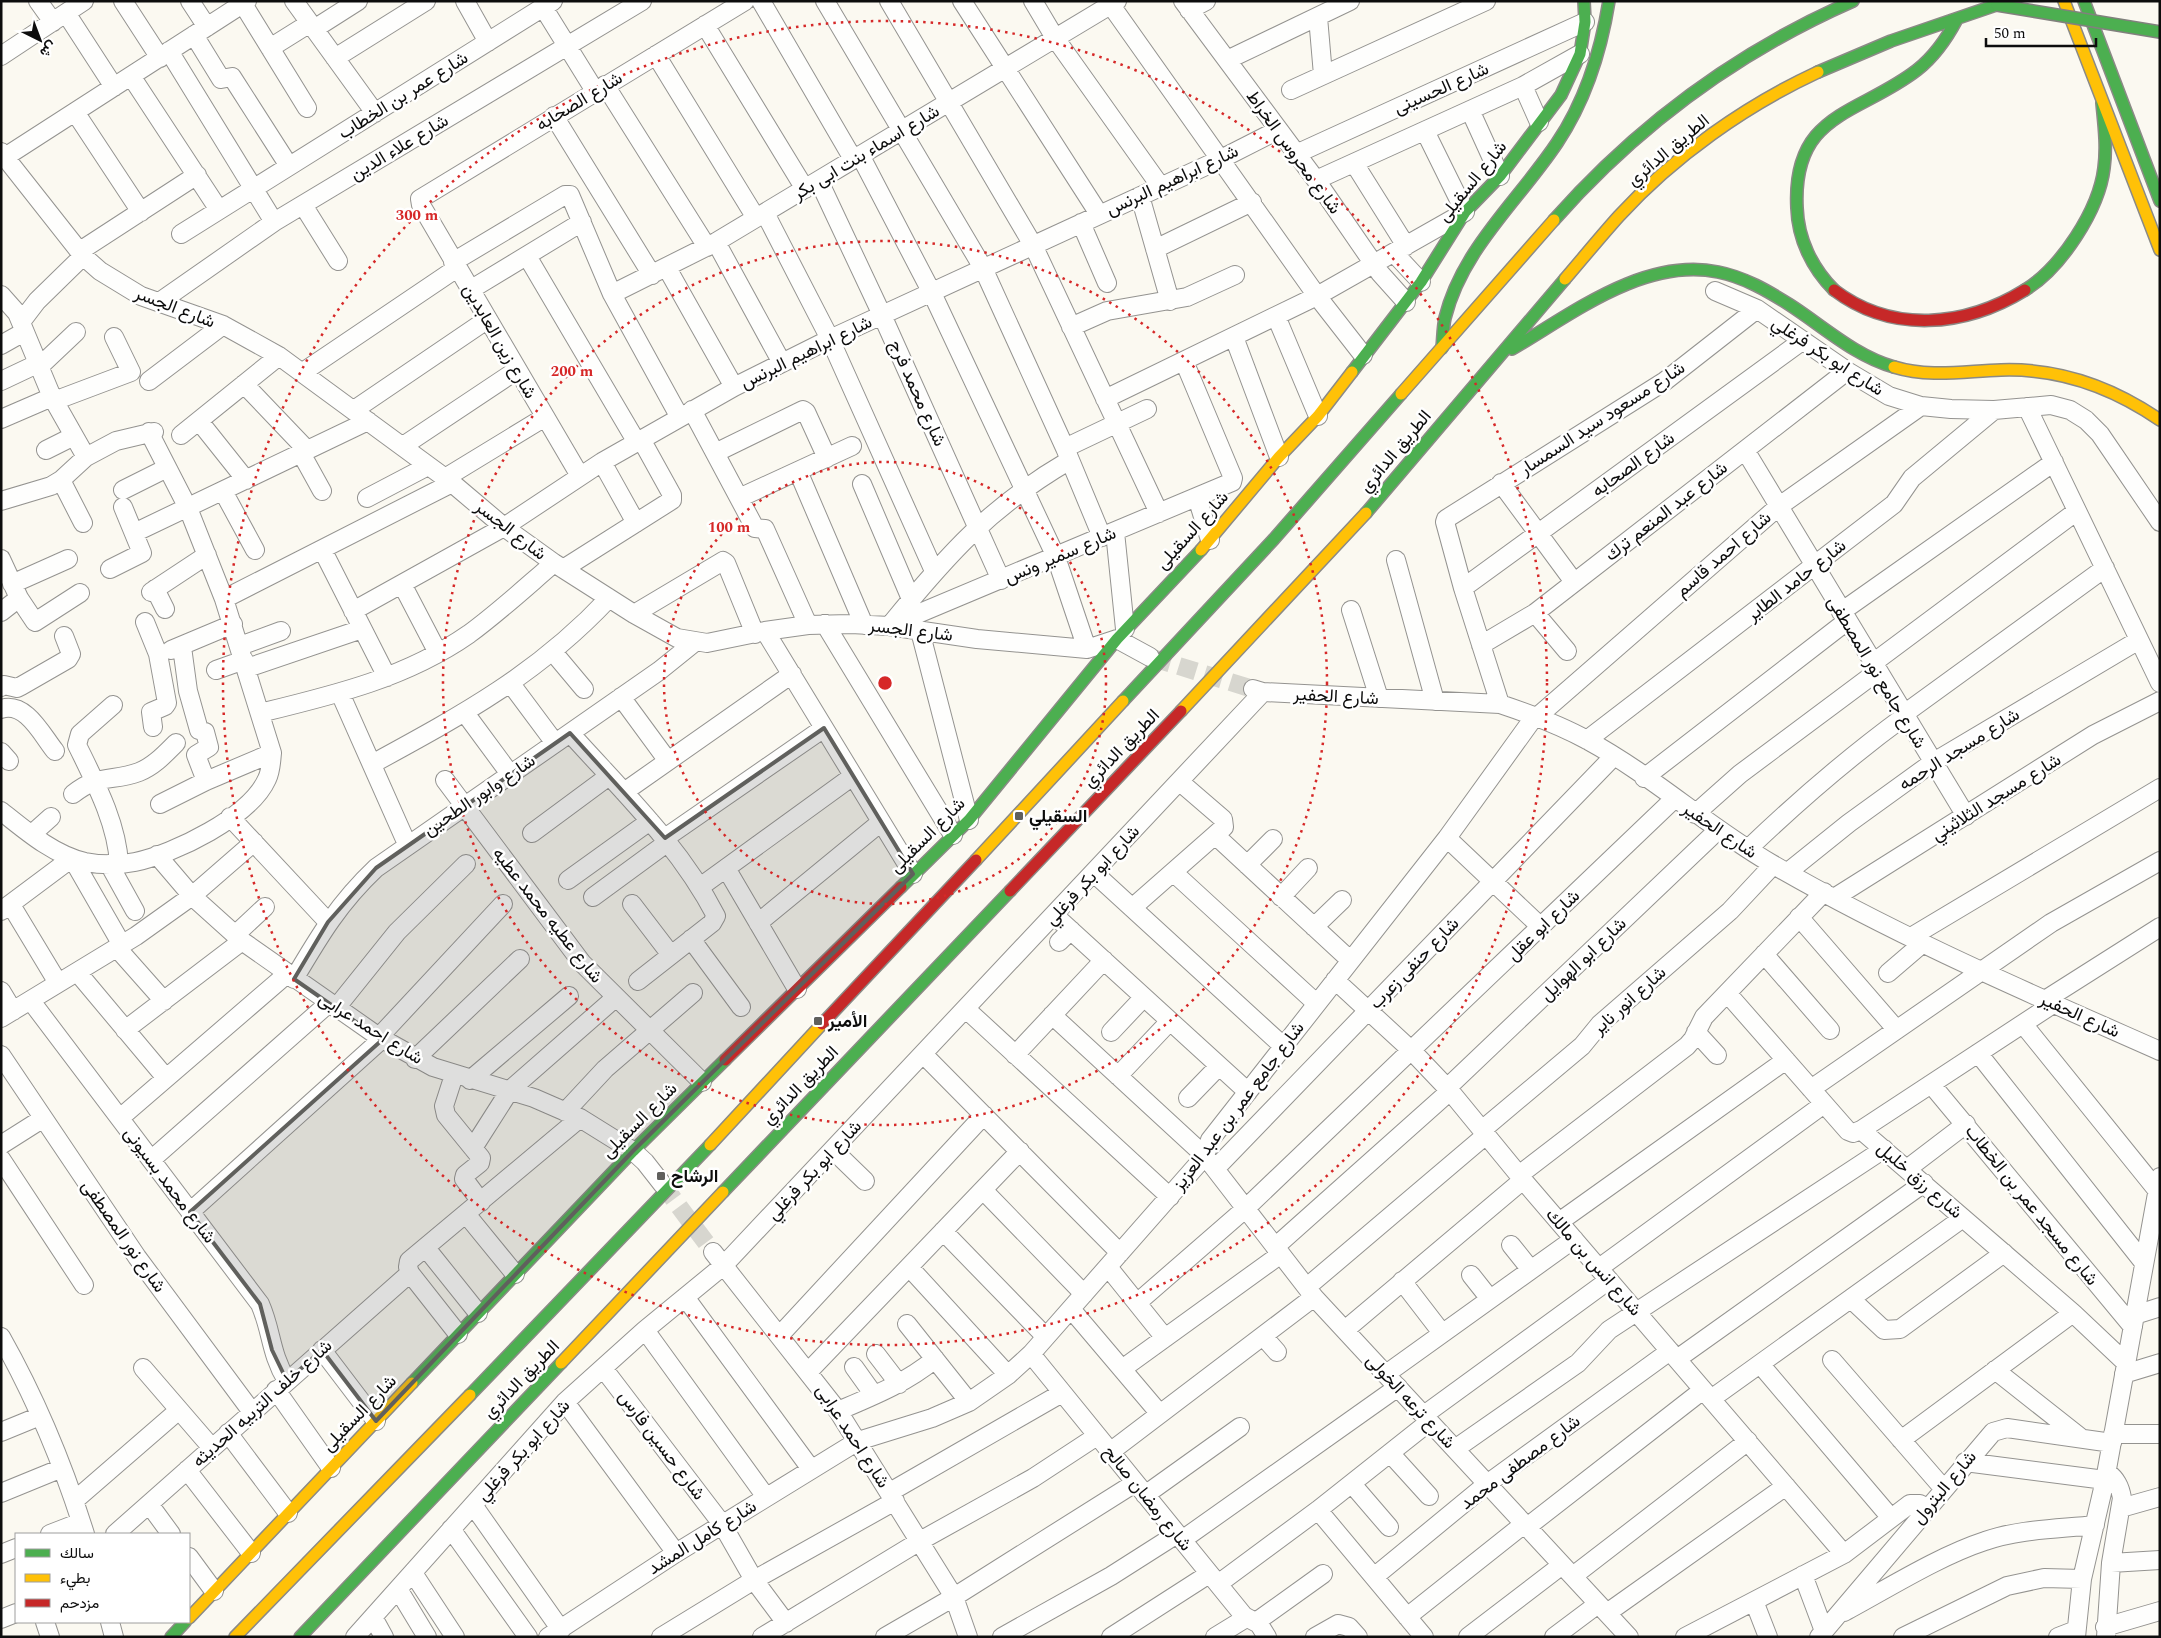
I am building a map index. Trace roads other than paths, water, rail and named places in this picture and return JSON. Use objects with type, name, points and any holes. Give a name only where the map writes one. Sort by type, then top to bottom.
[{"type":"main road","name":"شارع السقيلى","points":[[190,1617],[633,1150],[968,820],[1121,634],[1210,540],[1279,457],[1318,416],[1421,282],[1465,212],[1500,176],[1561,95],[1580,54],[1585,22],[1584,1]]},
{"type":"main road","points":[[1442,348],[1442,328],[1445,312],[1465,268],[1558,142],[1583,96],[1600,46],[1608,1]]},
{"type":"main road","name":"الطريق الدائري","points":[[235,1637],[672,1186],[1280,533],[1576,195],[1645,128],[1722,70],[1806,22],[1853,1]]},
{"type":"main road","points":[[2064,1],[2160,250]]},
{"type":"main road","points":[[2084,1],[2160,201]]},
{"type":"main road","points":[[2002,3],[2160,32]]},
{"type":"main road","name":"الطريق الدائري","points":[[300,1637],[1308,577],[1348,534],[1495,359],[1620,215],[1662,174],[1709,136],[1758,104],[1856,55],[2002,3]]},
{"type":"main road","points":[[1956,19],[1946,41],[1924,65],[1902,80],[1834,115],[1818,131],[1807,150],[1797,191],[1798,222],[1812,263],[1838,296],[1873,312],[1890,316],[1928,320],[1966,317],[2002,305],[2020,296],[2060,258],[2082,228],[2090,211],[2102,178],[2107,142],[2102,103]]},
{"type":"main road","points":[[1495,359],[1632,282],[1667,271],[1706,270],[1723,272],[1756,284],[1852,349],[1890,366],[1941,375],[2002,370],[2067,377],[2108,389],[2143,408],[2160,420]]},
{"type":"main road","points":[[171,1637],[184,1623]]},
{"type":"street","points":[[38,1],[59,18],[114,87]]},
{"type":"street","points":[[1,56],[84,1]]},
{"type":"street","points":[[123,1],[165,54],[254,188],[274,222]]},
{"type":"street","points":[[190,1],[200,31],[221,79],[232,77],[289,166]]},
{"type":"street","points":[[294,1],[375,113]]},
{"type":"street","points":[[335,58],[426,1]]},
{"type":"street","points":[[464,1],[488,42]]},
{"type":"street","name":"شارع علاء الدين","points":[[161,301],[274,222],[642,1]]},
{"type":"street","name":"شارع الصحابه","points":[[421,205],[420,201],[423,195],[745,1]]},
{"type":"street","points":[[761,1],[857,157],[932,293],[1056,557],[1087,649]]},
{"type":"street","points":[[825,1],[983,268],[1067,454],[1109,534],[1121,634],[1150,657]]},
{"type":"street","points":[[889,1],[1033,245],[1159,513]]},
{"type":"street","points":[[962,1],[1099,214]]},
{"type":"street","points":[[1033,1],[1055,38],[1161,186]]},
{"type":"street","points":[[1186,5],[1206,1]]},
{"type":"street","points":[[1227,60],[1350,1]]},
{"type":"street","points":[[1291,90],[1486,1]]},
{"type":"street","points":[[3,154],[75,112],[245,3],[307,108]]},
{"type":"street","points":[[270,48],[352,3]]},
{"type":"street","points":[[1112,3],[1317,296],[1363,355]]},
{"type":"street","name":"شارع اسماء بنت ابى بكر","points":[[612,294],[711,245],[761,216],[1112,3]]},
{"type":"street","points":[[548,4],[567,46],[600,88],[711,245],[782,363]]},
{"type":"street","name":"شارع عمر بن الخطاب","points":[[181,234],[548,4]]},
{"type":"street","name":"شارع محروس الخراط","points":[[1186,5],[1316,180],[1374,265],[1406,302]]},
{"type":"street","points":[[1318,17],[1323,76]]},
{"type":"street","name":"شارع الحسينى","points":[[1296,154],[1585,22]]},
{"type":"street","name":"شارع محمد فرج","points":[[705,25],[812,185],[882,315],[1001,580]]},
{"type":"street","points":[[1316,180],[1523,86],[1580,54]]},
{"type":"street","points":[[656,55],[761,216],[830,339],[934,571]]},
{"type":"street","points":[[131,76],[219,210]]},
{"type":"street","points":[[1523,86],[1539,122]]},
{"type":"street","points":[[1470,110],[1500,176]]},
{"type":"street","points":[[75,112],[141,212]]},
{"type":"street","points":[[554,116],[734,387]]},
{"type":"street","name":"شارع ابراهيم البرنس","points":[[353,610],[504,527],[638,440],[734,387],[830,339],[1221,159],[1278,130]]},
{"type":"street","points":[[1105,399],[1317,296],[1465,212],[1425,131]]},
{"type":"street","name":"شارع الجسر","points":[[3,154],[81,254],[118,284],[141,296],[161,301],[223,325],[279,356],[403,446],[504,527],[559,566],[634,614],[677,638],[695,642],[718,642],[760,632],[817,625],[864,625],[889,626],[1087,649],[1121,634]]},
{"type":"street","points":[[1354,163],[1400,250],[1421,282]]},
{"type":"street","points":[[1,345],[22,327],[37,301],[81,254],[197,175]]},
{"type":"street","points":[[302,372],[455,265],[565,195],[571,196],[612,294],[685,413],[715,453],[755,528],[765,529],[817,625],[953,835]]},
{"type":"street","points":[[1140,196],[1170,301]]},
{"type":"street","points":[[1155,249],[1252,202]]},
{"type":"street","points":[[303,205],[338,261]]},
{"type":"street","name":"شارع زين العابدين","points":[[421,205],[580,476]]},
{"type":"street","points":[[470,290],[582,222]]},
{"type":"street","points":[[1082,223],[1107,283]]},
{"type":"street","points":[[260,713],[340,693],[387,677],[438,653],[559,566],[636,523],[673,498],[526,256]]},
{"type":"street","points":[[1071,327],[1107,311],[1170,301],[1204,291],[1235,275]]},
{"type":"street","name":"شارع ابو بكر فرغلي","points":[[1715,291],[1758,309],[1802,341],[1889,396],[1922,406],[1994,410],[2050,405],[2070,410],[2086,420],[2100,434],[2160,522]]},
{"type":"street","points":[[1,295],[11,305],[53,399],[86,457]]},
{"type":"street","name":"شارع مسعود سيد السمسار","points":[[1463,588],[1445,522],[1451,514],[1665,381],[1758,309]]},
{"type":"street","points":[[1276,316],[1318,416]]},
{"type":"street","points":[[134,533],[304,452],[361,415],[488,319]]},
{"type":"street","points":[[149,381],[223,325]]},
{"type":"street","points":[[1,381],[38,366],[76,332]]},
{"type":"street","points":[[1,419],[131,372],[114,337]]},
{"type":"street","points":[[1234,337],[1279,457]]},
{"type":"street","name":"شارع الصحابه","points":[[1463,588],[1802,341]]},
{"type":"street","points":[[182,435],[279,356]]},
{"type":"street","name":"شارع سمير ونس","points":[[889,626],[1231,483],[1233,478],[1184,361]]},
{"type":"street","points":[[403,446],[517,370]]},
{"type":"street","name":"شارع عبد المنعم ترك","points":[[1482,644],[1534,613],[1846,370]]},
{"type":"street","points":[[244,384],[304,452],[322,491]]},
{"type":"street","name":"شارع احمد قاسم","points":[[1536,716],[1778,507],[1922,406]]},
{"type":"street","points":[[2027,407],[2160,683]]},
{"type":"street","points":[[889,626],[934,571],[977,526],[1067,454],[1117,423],[1147,409]]},
{"type":"street","points":[[715,453],[803,410],[806,412],[827,458]]},
{"type":"street","name":"شارع حامد الطاير","points":[[1587,740],[1894,504],[1912,478],[1994,410]]},
{"type":"street","points":[[224,600],[323,551],[448,481],[545,417]]},
{"type":"street","points":[[199,421],[246,480]]},
{"type":"street","points":[[1,501],[8,497],[39,490],[61,480],[86,457],[116,441],[152,432],[167,468],[188,508],[224,600],[272,753],[271,767],[260,791],[230,817],[195,839],[157,856],[114,864],[72,858],[32,834],[1,811]]},
{"type":"street","points":[[46,450],[74,436]]},
{"type":"street","points":[[739,498],[852,446]]},
{"type":"street","name":"شارع جامع نور المصطفى","points":[[1744,450],[1905,715],[1932,763],[1966,816]]},
{"type":"street","points":[[602,462],[636,523]]},
{"type":"street","points":[[1644,778],[1844,617],[2054,462]]},
{"type":"street","points":[[367,498],[428,466]]},
{"type":"street","points":[[110,569],[142,553],[123,499],[167,468]]},
{"type":"street","points":[[798,471],[864,625]]},
{"type":"street","points":[[61,480],[82,523]]},
{"type":"street","points":[[1501,483],[1574,582]]},
{"type":"street","points":[[862,484],[911,599]]},
{"type":"street","points":[[223,491],[255,550]]},
{"type":"street","points":[[1197,497],[1210,540]]},
{"type":"street","points":[[1695,814],[1740,774],[1875,667],[2078,511]]},
{"type":"street","points":[[323,551],[387,677]]},
{"type":"street","points":[[166,609],[153,590],[206,554]]},
{"type":"street","points":[[1,559],[16,591],[34,622],[80,593]]},
{"type":"street","points":[[1,612],[16,591],[68,559]]},
{"type":"street","points":[[1396,560],[1435,701]]},
{"type":"street","points":[[634,614],[719,562],[726,563],[760,632],[792,674],[913,874]]},
{"type":"street","points":[[1748,849],[1797,801],[1850,757],[2105,568]]},
{"type":"street","points":[[402,584],[438,653]]},
{"type":"street","points":[[1463,588],[1500,704]]},
{"type":"street","points":[[372,764],[465,714],[511,684],[553,652],[608,598]]},
{"type":"street","points":[[1351,610],[1380,698]]},
{"type":"street","points":[[1534,613],[1567,651]]},
{"type":"street","points":[[146,622],[158,654],[167,703],[165,706],[151,712],[153,727]]},
{"type":"street","points":[[158,654],[182,647],[232,624]]},
{"type":"street","points":[[216,670],[243,658],[362,629]]},
{"type":"street","points":[[243,658],[281,631]]},
{"type":"street","points":[[920,631],[968,820]]},
{"type":"street","points":[[1,687],[4,685],[17,688],[68,659],[71,654],[64,636]]},
{"type":"street","name":"شارع مسجد الرحمه","points":[[1781,869],[1848,824],[1932,763],[2139,640]]},
{"type":"street","name":"شارع وابور الطحين","points":[[120,1118],[290,976],[328,922],[359,885],[407,844],[570,733],[695,642]]},
{"type":"street","points":[[182,647],[188,691],[199,729],[205,732],[210,744],[209,747],[196,755],[206,781]]},
{"type":"street","points":[[553,652],[584,689]]},
{"type":"street","points":[[624,792],[792,674]]},
{"type":"street","points":[[511,684],[555,743]]},
{"type":"street","name":"شارع ابو بكر فرغلي","points":[[355,1637],[565,1402],[645,1330],[723,1266],[1180,782],[1258,691]]},
{"type":"street","name":"شارع الحفير","points":[[1258,691],[1500,704],[1536,716],[1587,740],[1614,756],[1718,830],[1781,869],[1829,895],[1917,940],[2049,1002],[2160,1051]]},
{"type":"street","points":[[340,693],[407,844]]},
{"type":"street","points":[[620,697],[668,761]]},
{"type":"street","name":"شارع مسجد الثلاثيني","points":[[1344,1330],[1521,1178],[1687,1046],[1693,1039],[1698,1027],[1727,993],[1799,918],[1829,895],[1966,816],[2093,736],[2160,701]]},
{"type":"street","points":[[113,705],[80,734],[77,745],[94,780],[118,844],[114,864],[136,911]]},
{"type":"street","points":[[1,709],[9,707],[22,710],[55,751]]},
{"type":"street","points":[[465,714],[510,774]]},
{"type":"street","name":"شارع جامع عمر بن عبد العزيز","points":[[858,1441],[932,1418],[969,1402],[1008,1375],[1031,1354],[1170,1197],[1210,1162],[1210,1140],[1447,838],[1536,716]]},
{"type":"street","points":[[593,897],[667,840],[824,728]]},
{"type":"street","points":[[570,733],[667,840],[700,887],[716,918],[638,980]]},
{"type":"street","points":[[73,794],[94,780],[138,772],[157,762],[176,743]]},
{"type":"street","points":[[160,804],[206,781],[272,753]]},
{"type":"street","name":"شارع حنفى زعرب","points":[[1210,1162],[1368,1010],[1614,756]]},
{"type":"street","points":[[532,833],[609,776]]},
{"type":"street","points":[[700,887],[853,776]]},
{"type":"street","name":"شارع عطيه محمد عطيه","points":[[445,780],[567,945],[615,998],[702,1082]]},
{"type":"street","points":[[1132,908],[1224,827],[1224,820],[1180,782]]},
{"type":"street","points":[[1888,973],[1917,940],[2160,788]]},
{"type":"street","name":"شارع ابو عقل","points":[[1138,1303],[1246,1209],[1674,799]]},
{"type":"street","points":[[32,834],[51,817]]},
{"type":"street","points":[[230,817],[328,922]]},
{"type":"street","points":[[568,880],[650,821]]},
{"type":"street","points":[[758,923],[881,822]]},
{"type":"street","name":"شارع ابو الهوايل","points":[[1122,1369],[1278,1251],[1718,830]]},
{"type":"street","points":[[1215,835],[1350,960]]},
{"type":"street","points":[[1447,838],[1541,927]]},
{"type":"street","points":[[1247,865],[1273,840]]},
{"type":"street","points":[[1,991],[7,1014],[31,1001],[119,947],[192,896],[254,842]]},
{"type":"street","name":"شارع احمد عرابى","points":[[157,856],[192,896],[238,938],[380,1038],[415,1059],[462,1077],[510,1090],[572,1115],[633,1150],[645,1162],[662,1185]]},
{"type":"street","points":[[55,978],[6,908],[72,858]]},
{"type":"street","points":[[72,858],[119,947],[164,1000]]},
{"type":"street","points":[[1811,1089],[2051,923],[2160,862]]},
{"type":"street","points":[[151,1160],[333,1006],[397,932],[466,864]]},
{"type":"street","points":[[726,868],[797,989]]},
{"type":"street","points":[[1281,897],[1308,868]]},
{"type":"street","name":"شارع انور ناير","points":[[1110,1452],[1263,1336],[1484,1133],[1582,1046],[1600,1024],[1781,869]]},
{"type":"street","points":[[1173,872],[1316,1003]]},
{"type":"street","points":[[1094,873],[1283,1046]]},
{"type":"street","points":[[1314,927],[1342,900]]},
{"type":"street","points":[[190,1212],[380,1038],[504,904]]},
{"type":"street","points":[[632,904],[671,955]]},
{"type":"street","points":[[125,1030],[238,938],[265,907]]},
{"type":"street","points":[[1054,915],[1065,936],[1104,960],[1248,1092]]},
{"type":"street","points":[[1799,918],[1896,1029]]},
{"type":"street","points":[[1861,1130],[2023,1024],[2049,1002],[2160,927]]},
{"type":"street","points":[[691,939],[742,1007]]},
{"type":"street","points":[[1764,954],[1830,1030]]},
{"type":"street","points":[[415,1059],[520,959]]},
{"type":"street","points":[[1015,1055],[1104,960]]},
{"type":"street","points":[[78,973],[166,1078]]},
{"type":"street","name":"شارع انس بن مالك","points":[[1335,980],[1411,1050],[1449,1089],[1521,1178],[1844,1554]]},
{"type":"street","points":[[458,1334],[410,1273],[409,1261],[481,1202],[572,1115],[606,1069],[693,993]]},
{"type":"street","name":"شارع رزق خليل","points":[[1727,993],[1848,1131],[1855,1133],[1861,1130],[1924,1183],[2074,1312],[2125,1369]]},
{"type":"street","points":[[481,1202],[464,1180],[465,1175],[481,1161],[473,1148],[448,1119],[444,1110],[462,1077],[570,996]]},
{"type":"street","points":[[1111,1032],[1144,997]]},
{"type":"street","points":[[473,1148],[510,1090],[615,998]]},
{"type":"street","name":"شارع محمد بسيونى","points":[[31,1001],[260,1304],[266,1319],[282,1386],[331,1468]]},
{"type":"street","points":[[966,1009],[1170,1197]]},
{"type":"street","name":"شارع ترعه الخولى","points":[[1052,1015],[1210,1162],[1278,1251],[1344,1330],[1629,1637]]},
{"type":"street","points":[[1118,1076],[1170,1021]]},
{"type":"street","points":[[2023,1024],[2159,1181],[2150,1253],[2134,1321],[2106,1476],[2082,1579],[2076,1633],[2058,1637]]},
{"type":"street","points":[[1698,1027],[1717,1055]]},
{"type":"street","points":[[1978,1053],[2150,1253]]},
{"type":"street","points":[[923,1054],[1120,1253]]},
{"type":"street","name":"شارع نور المصطفى","points":[[1,1056],[137,1257],[252,1412]]},
{"type":"street","points":[[1559,1222],[1786,1060]]},
{"type":"street","points":[[1188,1098],[1220,1066]]},
{"type":"street","name":"شارع مسجد عمر بن الخطاب","points":[[1931,1084],[2134,1321]]},
{"type":"street","points":[[1111,1637],[1214,1579],[1318,1510],[1390,1453],[1427,1419],[1604,1274],[1824,1104]]},
{"type":"street","points":[[780,1335],[984,1115]]},
{"type":"street","points":[[1,1145],[42,1119]]},
{"type":"street","points":[[1907,1169],[1966,1124]]},
{"type":"street","points":[[1455,1449],[1578,1363],[1603,1335],[1884,1149]]},
{"type":"street","points":[[833,1150],[865,1181]]},
{"type":"street","points":[[809,1371],[1020,1151]]},
{"type":"street","points":[[1,1159],[84,1285]]},
{"type":"street","name":"شارع مصطفى محمد","points":[[1374,1577],[1487,1484],[1924,1183]]},
{"type":"street","points":[[983,1190],[1084,1294]]},
{"type":"street","points":[[466,1214],[515,1274]]},
{"type":"street","points":[[1407,1617],[1526,1526],[1707,1394],[1760,1364],[1963,1218]]},
{"type":"street","points":[[943,1231],[1046,1337]]},
{"type":"street","points":[[1386,1374],[1574,1239]]},
{"type":"street","points":[[1511,1245],[1531,1270]]},
{"type":"street","points":[[426,1248],[478,1313]]},
{"type":"street","name":"شارع احمد عرابى","points":[[712,1252],[809,1371],[838,1410],[954,1597],[968,1637]]},
{"type":"street","points":[[1851,1299],[1884,1330],[1900,1329],[2004,1252]]},
{"type":"street","points":[[909,1267],[1008,1375]]},
{"type":"street","points":[[1108,1267],[1165,1338]]},
{"type":"street","name":"شارع خلف التربيه الحديثه","points":[[116,1533],[410,1273]]},
{"type":"street","points":[[1471,1275],[1490,1299]]},
{"type":"street","points":[[1402,1281],[1442,1333]]},
{"type":"street","points":[[685,1297],[811,1469]]},
{"type":"street","points":[[2134,1321],[2160,1308]]},
{"type":"street","points":[[1071,1309],[1160,1414]]},
{"type":"street","points":[[1901,1440],[2074,1312]]},
{"type":"street","points":[[907,1324],[969,1402]]},
{"type":"street","points":[[645,1330],[766,1497]]},
{"type":"street","points":[[1263,1336],[1277,1352]]},
{"type":"street","points":[[3,1345],[40,1416],[62,1468],[83,1528],[56,1533]]},
{"type":"street","points":[[322,1350],[376,1421]]},
{"type":"street","points":[[876,1354],[899,1384]]},
{"type":"street","name":"شارع رمضان صالح","points":[[1031,1354],[1214,1579],[1267,1637]]},
{"type":"street","points":[[838,1410],[899,1384],[935,1359]]},
{"type":"street","points":[[1832,1360],[1943,1488]]},
{"type":"street","points":[[2125,1369],[2160,1363]]},
{"type":"street","points":[[1760,1364],[1891,1518]]},
{"type":"street","points":[[854,1367],[874,1395]]},
{"type":"street","points":[[143,1368],[212,1448]]},
{"type":"street","name":"شارع حسين فارس","points":[[603,1368],[722,1524],[754,1580],[786,1623]]},
{"type":"street","points":[[1995,1370],[2080,1438]]},
{"type":"street","points":[[1002,1637],[1180,1537],[1398,1387]]},
{"type":"street","points":[[661,1637],[1062,1393]]},
{"type":"street","points":[[565,1402],[676,1553]]},
{"type":"street","points":[[74,1501],[179,1410]]},
{"type":"street","points":[[1,1432],[40,1416]]},
{"type":"street","points":[[885,1637],[1140,1489],[1240,1427]]},
{"type":"street","name":"شارع البترول","points":[[1822,1634],[1987,1436],[2000,1429],[2007,1428],[2080,1438],[2113,1438],[2160,1434]]},
{"type":"street","points":[[228,1433],[288,1513]]},
{"type":"street","points":[[762,1637],[920,1541],[1033,1478],[1097,1436]]},
{"type":"street","name":"شارع كامل المشد","points":[[555,1633],[676,1553],[858,1441]]},
{"type":"street","points":[[1468,1637],[1568,1571],[1748,1441]]},
{"type":"street","points":[[1390,1453],[1428,1496]]},
{"type":"street","points":[[1965,1462],[2115,1478],[2120,1487],[2122,1498],[2111,1563],[2106,1632],[2160,1611]]},
{"type":"street","points":[[1,1493],[62,1468]]},
{"type":"street","points":[[187,1470],[250,1553]]},
{"type":"street","points":[[1352,1484],[1389,1527]]},
{"type":"street","points":[[1554,1637],[1602,1609],[1786,1486]]},
{"type":"street","points":[[2120,1508],[2160,1496]]},
{"type":"street","points":[[149,1504],[171,1533]]},
{"type":"street","points":[[1692,1635],[1844,1554],[1910,1504],[1920,1504],[1926,1508]]},
{"type":"street","points":[[473,1505],[555,1633]]},
{"type":"street","points":[[1318,1510],[1424,1637]]},
{"type":"street","points":[[1837,1616],[1954,1554],[1984,1541],[2008,1535],[2095,1525]]},
{"type":"street","points":[[451,1530],[528,1637]]},
{"type":"street","points":[[1,1554],[15,1548]]},
{"type":"street","points":[[190,1558],[214,1591]]},
{"type":"street","points":[[2111,1563],[2160,1560]]},
{"type":"street","points":[[412,1573],[455,1637]]},
{"type":"street","points":[[1215,1637],[1251,1620],[1323,1574]]},
{"type":"street","points":[[1803,1575],[1822,1634]]},
{"type":"street","points":[[1904,1637],[2008,1586],[2044,1578],[2082,1579]]},
{"type":"street","points":[[398,1589],[427,1637]]},
{"type":"street","points":[[1754,1601],[1768,1637]]},
{"type":"street","points":[[1,1619],[15,1613]]},
{"type":"street","points":[[373,1617],[384,1637]]},
{"type":"street","points":[[45,1623],[50,1637]]},
{"type":"street","points":[[110,1623],[114,1637]]},
{"type":"street","points":[[1315,1637],[1338,1624],[1349,1627],[1358,1637]]},
{"type":"tunnel","points":[[1153,658],[1253,689]]},
{"type":"tunnel","points":[[663,1185],[713,1252]]},
{"type":"place","name":"السقيلي","points":[[1019,816]]},
{"type":"place","name":"الأمير","points":[[818,1021]]},
{"type":"place","name":"الرشاح","points":[[661,1176]]}]
